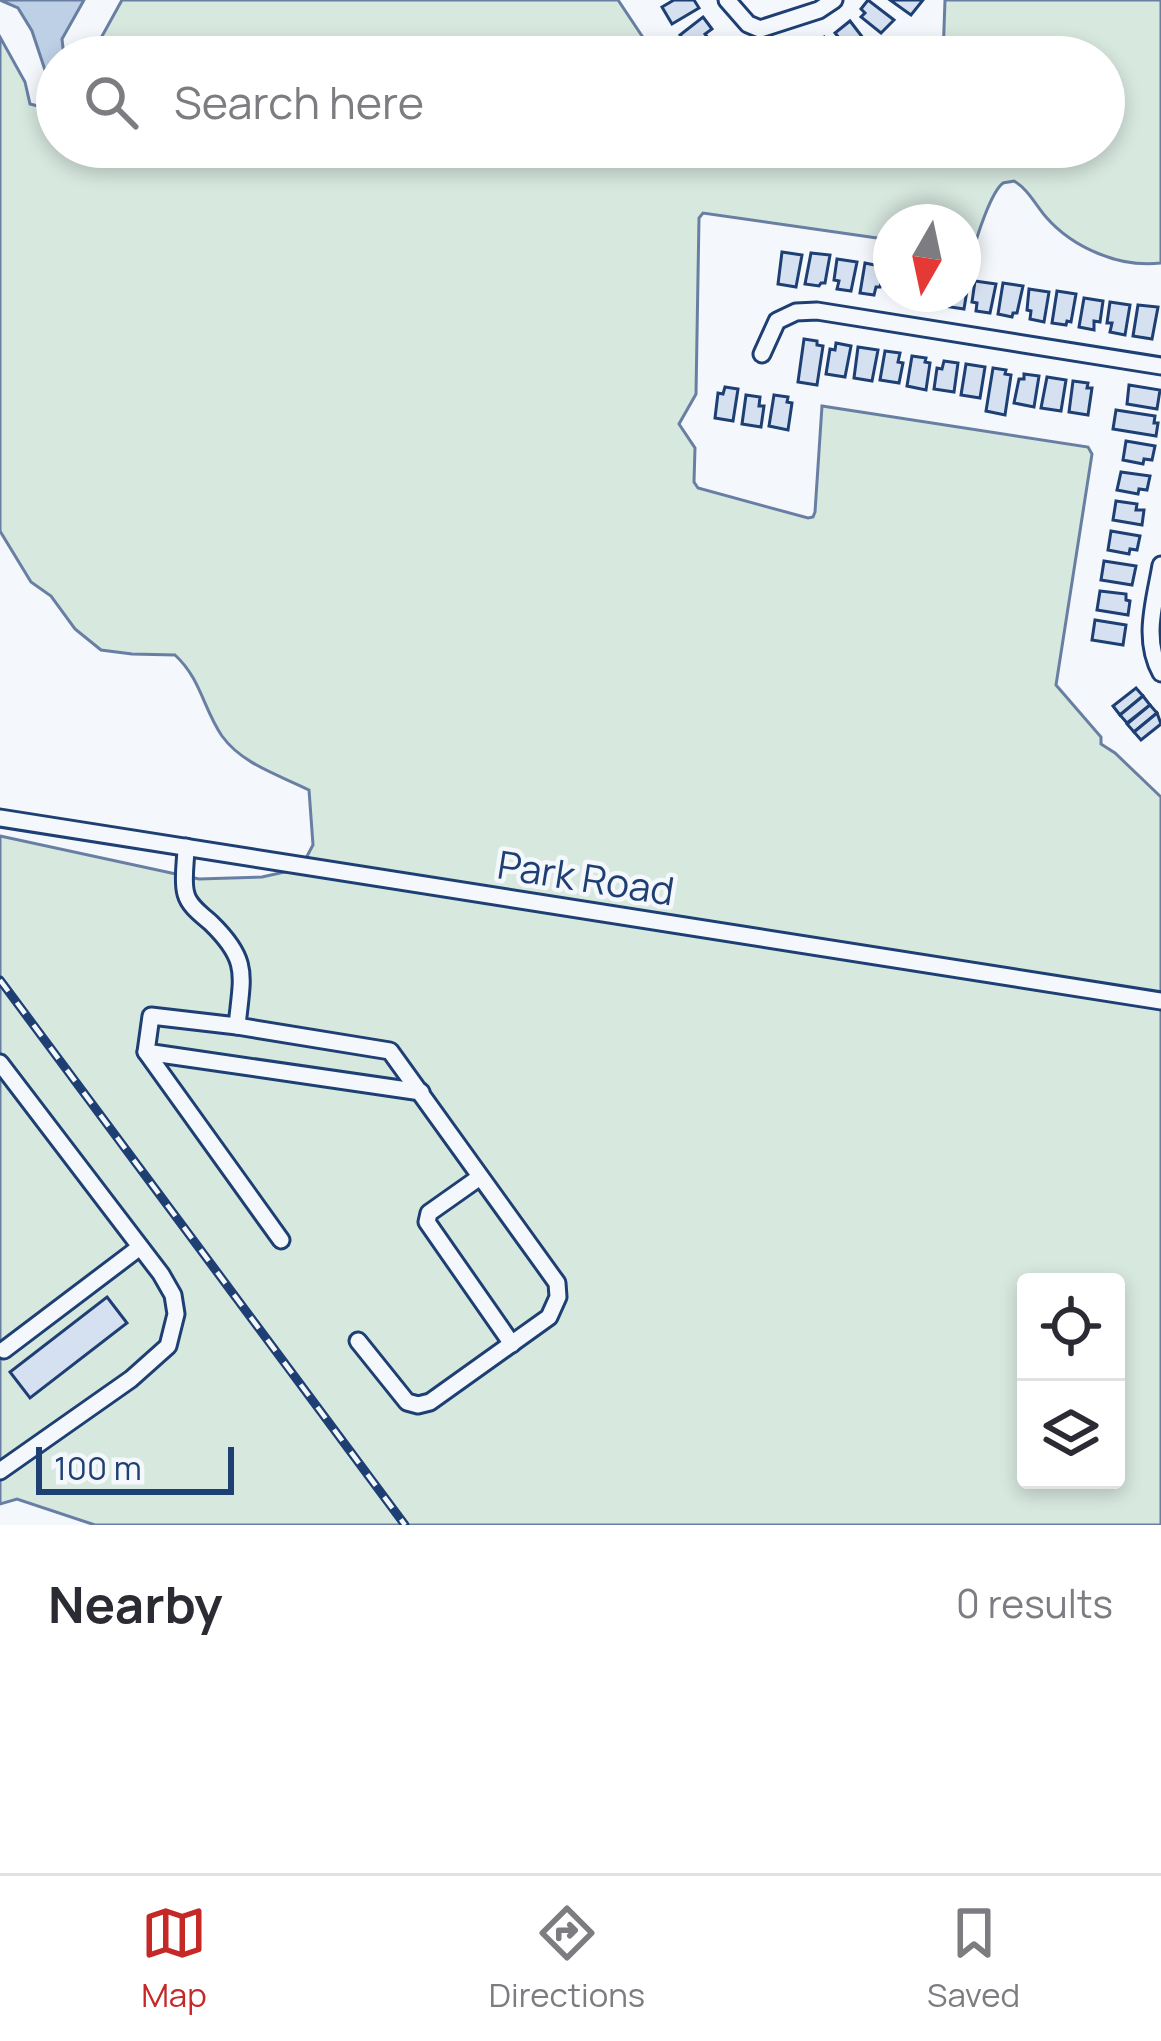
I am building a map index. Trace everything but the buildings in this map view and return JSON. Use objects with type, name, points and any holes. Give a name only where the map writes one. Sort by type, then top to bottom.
[{"type":"street","points":[[727,0],[748,24],[760,29],[819,10],[834,0]]},
{"type":"street","points":[[762,354],[777,321],[796,312],[817,311],[1161,366]]},
{"type":"street","points":[[1161,565],[1149,641],[1161,673]]},
{"type":"street","name":"Park Road","points":[[0,818],[1161,1001]]},
{"type":"street","points":[[186,847],[185,893],[237,955],[241,983],[238,1026]]},
{"type":"street","points":[[280,1240],[146,1052],[151,1016],[390,1051],[556,1283],[558,1298],[549,1317],[430,1402],[407,1402],[358,1341]]},
{"type":"street","points":[[146,1052],[421,1092]]},
{"type":"street","points":[[0,1063],[140,1247],[173,1295],[176,1314],[168,1346],[131,1379],[0,1471]]},
{"type":"street","points":[[479,1177],[429,1213],[427,1222],[512,1344]]},
{"type":"street","points":[[4,1350],[140,1247]]},
{"type":"shaded area","points":[[122,0],[618,0],[642,36],[102,36]]},
{"type":"shaded area","points":[[945,0],[1161,0],[1161,263],[1114,259],[1083,246],[1057,228],[1014,181],[1003,183],[981,227],[981,204],[873,204],[873,237],[703,213],[699,218],[696,394],[679,424],[695,448],[698,488],[808,518],[815,512],[822,406],[1088,447],[1092,454],[1056,685],[1101,737],[1101,744],[1161,797],[1161,994],[306,858],[313,845],[309,790],[262,768],[230,746],[191,674],[175,655],[101,650],[75,629],[51,596],[31,582],[0,531],[0,37],[25,82],[30,104],[36,106],[36,168],[1125,168],[1125,36],[944,36]]},
{"type":"shaded area","points":[[0,836],[199,879],[289,871],[1161,1009],[1161,1525],[95,1525],[17,1499],[0,1504]]},
{"type":"water","points":[[0,0],[84,0],[64,36],[36,36],[36,43],[18,8]]},
{"type":"railway","points":[[0,980],[405,1525]]}]
